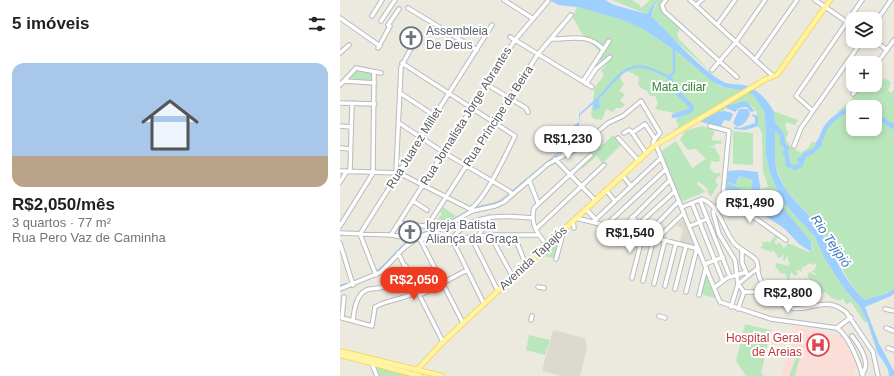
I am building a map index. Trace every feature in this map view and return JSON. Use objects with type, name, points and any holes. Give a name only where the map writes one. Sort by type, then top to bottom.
[{"type":"main road","points":[[773,76],[777,75],[830,0]]},
{"type":"main road","name":"Avenida Tapajós","points":[[419,374],[443,342],[547,245],[561,235],[574,220],[646,153],[662,141],[773,76]]},
{"type":"main road","points":[[340,350],[419,374]]},
{"type":"main road","points":[[340,355],[372,364],[419,374],[442,376]]},
{"type":"street","points":[[372,16],[382,0]]},
{"type":"street","points":[[381,21],[394,0]]},
{"type":"street","points":[[504,0],[532,18]]},
{"type":"street","points":[[666,0],[662,6],[664,11],[737,77]]},
{"type":"street","points":[[690,0],[773,76]]},
{"type":"street","points":[[696,5],[702,0]]},
{"type":"street","points":[[717,25],[735,0]]},
{"type":"street","points":[[712,70],[736,42],[766,0]]},
{"type":"street","points":[[755,60],[797,0]]},
{"type":"street","points":[[815,0],[846,21]]},
{"type":"street","points":[[854,12],[862,0]]},
{"type":"street","points":[[882,13],[891,0]]},
{"type":"street","name":"Rua Jornalista Jorge Abrantes","points":[[391,235],[515,40],[532,18],[548,1]]},
{"type":"street","points":[[408,8],[477,50]]},
{"type":"street","points":[[340,18],[379,47],[399,9]]},
{"type":"street","name":"Rua Príncipe da Beira","points":[[398,223],[424,226],[430,222],[508,98],[538,54],[571,15]]},
{"type":"street","points":[[813,111],[796,96],[846,23]]},
{"type":"street","name":"Rua Juarez Millet","points":[[360,234],[492,26]]},
{"type":"street","points":[[510,37],[592,87]]},
{"type":"street","points":[[552,39],[566,39],[573,37],[586,39],[603,49]]},
{"type":"street","points":[[882,57],[894,40]]},
{"type":"street","points":[[398,173],[402,63],[415,41]]},
{"type":"street","points":[[584,82],[609,41]]},
{"type":"street","points":[[340,53],[349,45]]},
{"type":"street","points":[[882,47],[887,50]]},
{"type":"street","points":[[794,146],[798,133],[857,48]]},
{"type":"street","points":[[584,82],[610,57]]},
{"type":"street","points":[[340,289],[376,275],[384,270],[398,253],[415,239],[444,228],[475,206],[515,136],[402,63]]},
{"type":"street","points":[[340,85],[356,68],[374,73],[381,73]]},
{"type":"street","points":[[340,226],[373,173],[375,104],[374,73]]},
{"type":"street","points":[[344,81],[375,83]]},
{"type":"street","points":[[486,84],[526,108],[528,112]]},
{"type":"street","points":[[400,93],[435,116]]},
{"type":"street","points":[[340,171],[398,173],[470,210],[495,206],[556,157],[562,156],[580,147],[608,123],[623,116],[642,100],[660,133],[652,143],[655,146],[666,169],[720,301],[731,307],[775,320],[837,328],[843,334],[853,351],[862,375]]},
{"type":"street","points":[[340,103],[375,104]]},
{"type":"street","points":[[340,182],[348,171],[352,104]]},
{"type":"street","points":[[399,123],[510,193]]},
{"type":"street","points":[[624,133],[629,130],[632,132],[644,124],[655,139]]},
{"type":"street","points":[[340,126],[351,127]]},
{"type":"street","points":[[710,126],[728,132],[723,195],[720,203],[714,209],[713,213],[721,237],[735,258],[738,284],[731,307]]},
{"type":"street","points":[[632,132],[646,153]]},
{"type":"street","points":[[562,156],[574,134]]},
{"type":"street","points":[[618,138],[638,160]]},
{"type":"street","points":[[340,148],[350,148]]},
{"type":"street","points":[[547,245],[538,235],[532,218],[534,208],[591,155]]},
{"type":"street","points":[[556,157],[595,200]]},
{"type":"street","points":[[594,221],[661,158]]},
{"type":"street","points":[[536,229],[604,165]]},
{"type":"street","points":[[606,225],[666,169]]},
{"type":"street","points":[[622,176],[631,186]]},
{"type":"street","points":[[529,180],[538,203]]},
{"type":"street","points":[[621,229],[670,180]]},
{"type":"street","points":[[606,190],[615,201]]},
{"type":"street","points":[[639,224],[675,191]]},
{"type":"street","points":[[723,195],[786,240]]},
{"type":"street","points":[[682,207],[700,200],[707,202],[714,209],[724,224],[732,241],[756,260],[762,284],[781,304],[801,310],[823,303],[830,303],[840,307],[851,317],[873,352],[878,376]]},
{"type":"street","points":[[700,200],[730,277]]},
{"type":"street","points":[[413,201],[427,210]]},
{"type":"street","points":[[632,278],[644,234],[679,201]]},
{"type":"street","points":[[692,203],[723,281]]},
{"type":"street","points":[[586,209],[594,221]]},
{"type":"street","points":[[643,281],[656,237],[684,213]]},
{"type":"street","points":[[632,217],[639,224],[644,234]]},
{"type":"street","points":[[452,239],[464,226],[490,218],[532,218]]},
{"type":"street","points":[[478,236],[490,218]]},
{"type":"street","points":[[690,226],[707,219]]},
{"type":"street","points":[[574,228],[574,220],[594,221],[600,224],[656,237],[698,249]]},
{"type":"street","points":[[717,227],[724,224]]},
{"type":"street","points":[[340,233],[391,235],[409,239],[452,239],[490,235],[538,235]]},
{"type":"street","points":[[428,233],[430,239]]},
{"type":"street","points":[[360,234],[376,275]]},
{"type":"street","points":[[490,235],[513,277]]},
{"type":"street","points":[[514,235],[526,265]]},
{"type":"street","points":[[556,260],[561,235]]},
{"type":"street","points":[[471,236],[498,291]]},
{"type":"street","points":[[420,239],[463,323]]},
{"type":"street","points":[[452,239],[484,304]]},
{"type":"street","points":[[654,284],[665,240]]},
{"type":"street","points":[[340,243],[353,283]]},
{"type":"street","points":[[665,286],[676,243]]},
{"type":"street","points":[[675,289],[686,246]]},
{"type":"street","points":[[686,292],[698,249]]},
{"type":"street","points":[[742,250],[742,263],[749,276]]},
{"type":"street","points":[[398,253],[406,266],[443,342]]},
{"type":"street","points":[[699,295],[706,265],[723,257]]},
{"type":"street","points":[[736,265],[742,263]]},
{"type":"street","points":[[353,320],[356,302],[367,290],[384,286],[406,266]]},
{"type":"street","points":[[738,284],[758,268]]},
{"type":"street","points":[[344,297],[341,318],[371,326],[374,322],[375,307],[392,300],[402,299],[419,293],[467,270]]},
{"type":"street","points":[[715,287],[730,277],[746,272]]},
{"type":"street","points":[[738,284],[743,289],[738,309]]},
{"type":"street","points":[[538,287],[544,288]]},
{"type":"street","points":[[743,292],[754,292]]},
{"type":"street","points":[[886,309],[894,311]]},
{"type":"street","points":[[659,316],[665,318]]},
{"type":"street","points":[[837,328],[851,317]]},
{"type":"street","points":[[886,328],[894,331]]},
{"type":"street","points":[[852,336],[864,354],[866,366],[862,375]]},
{"type":"street","points":[[888,348],[894,350]]},
{"type":"street","points":[[372,364],[378,376]]},
{"type":"shaded area","points":[[683,219],[695,244],[693,245],[680,242],[683,228],[676,226]]},
{"type":"shaded area","name":"Hospital Geral de Areias","points":[[793,326],[843,336],[854,353],[858,367],[854,368],[853,376],[781,376]]},
{"type":"shaded area","points":[[553,330],[585,338],[587,347],[580,376],[561,376],[542,371]]},
{"type":"green space","points":[[612,0],[632,0],[639,4],[641,8],[650,0],[665,0],[661,5],[661,10],[680,28],[677,35],[679,39],[709,70],[662,29],[661,25],[651,16],[657,2],[654,3],[647,14]]},
{"type":"green space","name":"Mata ciliar","points":[[577,7],[624,20],[643,29],[680,54],[720,86],[746,91],[753,95],[764,111],[766,155],[770,173],[782,201],[815,237],[824,257],[845,290],[859,305],[867,321],[865,323],[851,302],[847,304],[844,302],[844,299],[842,298],[841,301],[832,298],[825,292],[822,293],[816,290],[816,292],[819,293],[818,296],[813,297],[812,300],[805,299],[804,304],[799,306],[797,300],[792,299],[794,292],[805,282],[805,278],[810,283],[811,282],[807,275],[810,272],[815,275],[816,274],[811,271],[814,271],[817,263],[813,265],[810,263],[802,268],[801,272],[799,270],[796,271],[798,274],[795,276],[791,272],[789,281],[784,273],[781,274],[775,266],[777,263],[788,266],[790,262],[788,261],[788,255],[784,261],[784,253],[780,258],[777,257],[773,250],[772,252],[760,248],[763,245],[761,242],[762,241],[764,243],[767,241],[770,243],[776,234],[779,236],[774,242],[777,245],[779,242],[784,248],[788,243],[809,252],[813,250],[811,242],[775,204],[762,201],[761,189],[768,187],[763,171],[762,133],[758,126],[755,109],[745,101],[731,105],[727,104],[724,111],[707,116],[704,113],[696,121],[677,131],[674,130],[679,126],[676,120],[678,114],[655,109],[658,103],[655,96],[650,96],[647,91],[641,88],[638,84],[639,77],[628,71],[622,73],[621,75],[621,79],[624,84],[619,91],[625,94],[620,101],[625,104],[622,108],[616,108],[613,112],[606,109],[602,120],[594,119],[591,115],[595,87],[604,75],[601,70],[606,65],[604,62],[598,60],[600,52],[582,34],[573,17]]},
{"type":"green space","points":[[355,69],[373,74],[373,81],[345,80]]},
{"type":"green space","points":[[884,78],[891,82],[888,90],[891,93],[894,89],[894,289],[873,299],[865,300],[854,289],[821,231],[785,188],[778,172],[774,149],[773,111],[798,120],[795,125],[786,122],[785,126],[788,133],[786,139],[790,146],[801,153],[808,148],[812,142],[818,143],[821,140],[824,130],[835,119],[839,110],[846,105],[846,136],[882,136],[882,100],[851,100],[856,92],[882,92],[882,82]]},
{"type":"green space","points":[[702,126],[715,131],[711,140],[722,141],[721,144],[708,146],[715,148],[720,157],[719,162],[711,161],[710,168],[714,173],[720,173],[721,177],[718,176],[715,181],[718,185],[711,197],[707,191],[708,189],[698,181],[697,184],[705,192],[681,202],[660,152],[676,141],[692,168],[706,159],[696,149],[688,150],[680,140],[685,131]]},
{"type":"green space","points":[[733,131],[753,133],[753,165],[733,164]]},
{"type":"green space","points":[[613,135],[622,144],[602,164],[597,156],[582,169],[579,167]]},
{"type":"green space","points":[[739,176],[754,180],[752,191],[744,190],[739,201],[753,213],[725,195],[726,181],[737,183]]},
{"type":"green space","points":[[443,207],[456,216],[445,224],[435,227],[434,223],[442,214],[440,212]]},
{"type":"green space","points":[[560,235],[554,258],[543,256],[543,253]]},
{"type":"green space","points":[[705,271],[717,296],[715,298],[701,294]]},
{"type":"green space","points":[[745,324],[771,330],[761,373],[764,376],[746,376],[736,361]]},
{"type":"green space","points":[[529,335],[550,340],[545,355],[526,350]]},
{"type":"green space","points":[[798,352],[801,354],[795,376],[789,376]]},
{"type":"green space","points":[[377,366],[416,376],[379,376],[376,368]]},
{"type":"water","points":[[549,0],[605,0],[614,5],[647,14],[654,3],[659,0],[655,4],[651,16],[697,62],[717,78],[726,83],[748,86],[765,98],[771,106],[774,115],[777,171],[787,191],[819,229],[856,292],[865,300],[885,294],[894,289],[894,294],[891,296],[865,307],[881,349],[880,353],[887,365],[894,371],[894,376],[889,376],[888,368],[878,354],[867,321],[859,305],[845,290],[824,257],[815,237],[782,201],[770,173],[766,155],[764,111],[753,95],[746,91],[724,87],[713,82],[680,54],[643,29],[623,20],[577,7],[559,5]]},
{"type":"water","points":[[598,97],[600,108],[594,110],[593,104],[580,115],[579,126],[573,128],[563,150],[499,202],[472,210],[474,208],[500,200],[562,149],[573,126],[579,122],[579,114]]},
{"type":"water","points":[[744,101],[747,102],[755,111],[751,112],[747,107],[739,108],[735,112],[726,108],[726,104],[731,105]]},
{"type":"water","points":[[739,109],[748,109],[750,113],[745,122],[737,127],[733,123]]},
{"type":"water","points":[[725,111],[732,113],[733,115],[730,121],[724,120],[721,127],[701,122],[701,120],[718,112]]},
{"type":"water","points":[[751,114],[758,116],[758,126],[746,130],[734,129],[734,127],[740,128],[755,123],[755,118]]},
{"type":"water","points":[[740,170],[758,172],[761,193],[751,190],[753,180],[739,176],[736,184],[727,182],[728,171]]},
{"type":"water","points":[[727,183],[741,189],[737,200],[726,193]]},
{"type":"water","points":[[744,189],[762,195],[761,205],[757,214],[739,201]]},
{"type":"water","points":[[766,203],[772,205],[777,203],[781,205],[811,242],[812,250],[810,251],[799,244],[785,229],[764,215],[762,212]]},
{"type":"waterway","points":[[596,100],[616,78],[628,69],[643,67],[670,77],[674,72],[674,50]]},
{"type":"waterway","points":[[670,77],[675,90],[692,107],[690,111],[674,116]]},
{"type":"waterway","points":[[771,121],[782,135],[783,145],[787,148],[785,153],[787,156],[788,165],[795,168],[801,165],[802,161],[799,160],[803,159],[805,154],[812,152],[820,144],[818,143],[829,123],[840,114],[846,112]]},
{"type":"waterway","points":[[882,119],[894,127]]},
{"type":"waterway","points":[[374,273],[379,270],[403,246],[413,239],[421,234],[442,226],[472,209]]},
{"type":"waterway","points":[[340,286],[347,284]]},
{"type":"waterway","name":"Rio Tejipió","points":[[878,346],[894,376]]},
{"type":"place","name":"Assembleia De Deus","points":[[411,38]]},
{"type":"place","name":"Igreja Batista Aliança da Graça","points":[[410,232]]},
{"type":"place","name":"Hospital Geral de Areias","points":[[818,345]]}]
